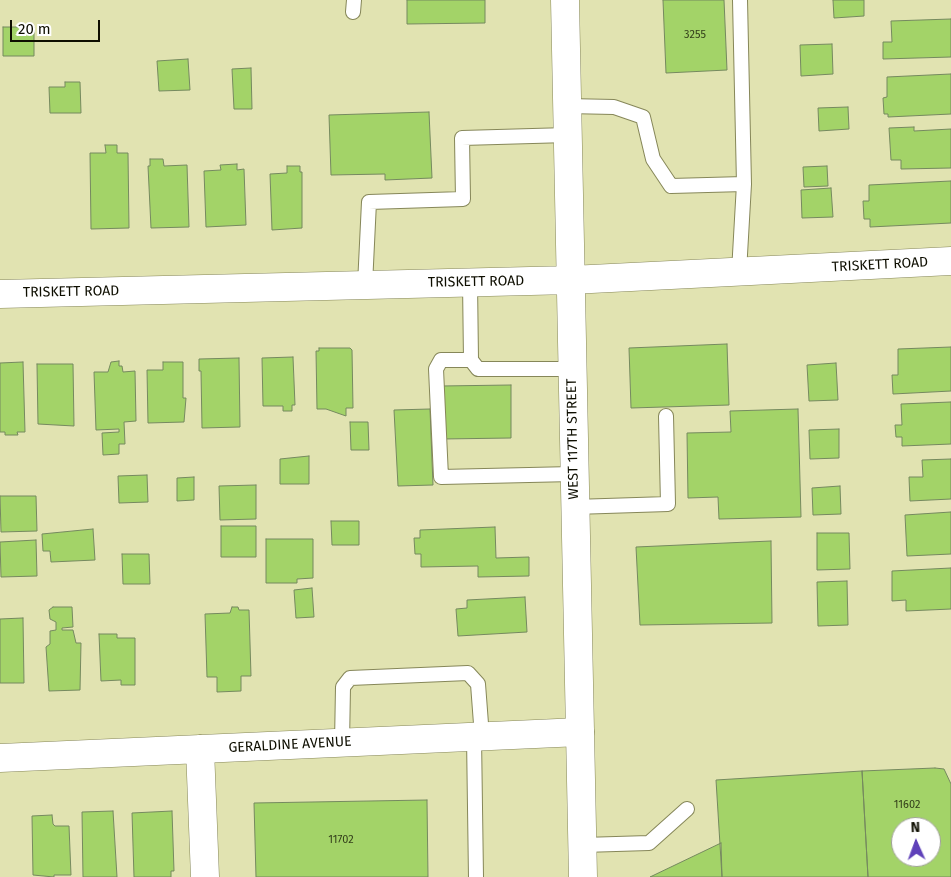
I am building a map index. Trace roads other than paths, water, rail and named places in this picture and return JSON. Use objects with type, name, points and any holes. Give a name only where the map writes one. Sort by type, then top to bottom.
[{"type":"street","name":"WEST 117TH STREET","points":[[565,0],[573,474],[583,877]]},
{"type":"street","name":"TRISKETT ROAD","points":[[0,294],[571,280],[951,262]]},
{"type":"street","name":"GERALDINE AVENUE","points":[[0,758],[580,732]]},
{"type":"street","points":[[200,749],[205,877]]},
{"type":"lane","points":[[739,272],[744,184],[740,0]]},
{"type":"lane","points":[[567,106],[614,107],[643,118],[653,159],[670,186],[744,184]]},
{"type":"lane","points":[[365,285],[369,202],[463,199],[462,138],[568,135]]},
{"type":"lane","points":[[470,282],[472,360],[478,369],[572,369]]},
{"type":"lane","points":[[472,360],[441,360],[436,369],[441,477],[573,474]]},
{"type":"lane","points":[[574,507],[668,504],[666,416]]},
{"type":"lane","points":[[342,743],[343,687],[350,678],[468,673],[478,684],[476,877]]},
{"type":"lane","points":[[582,845],[649,843],[687,810]]}]
